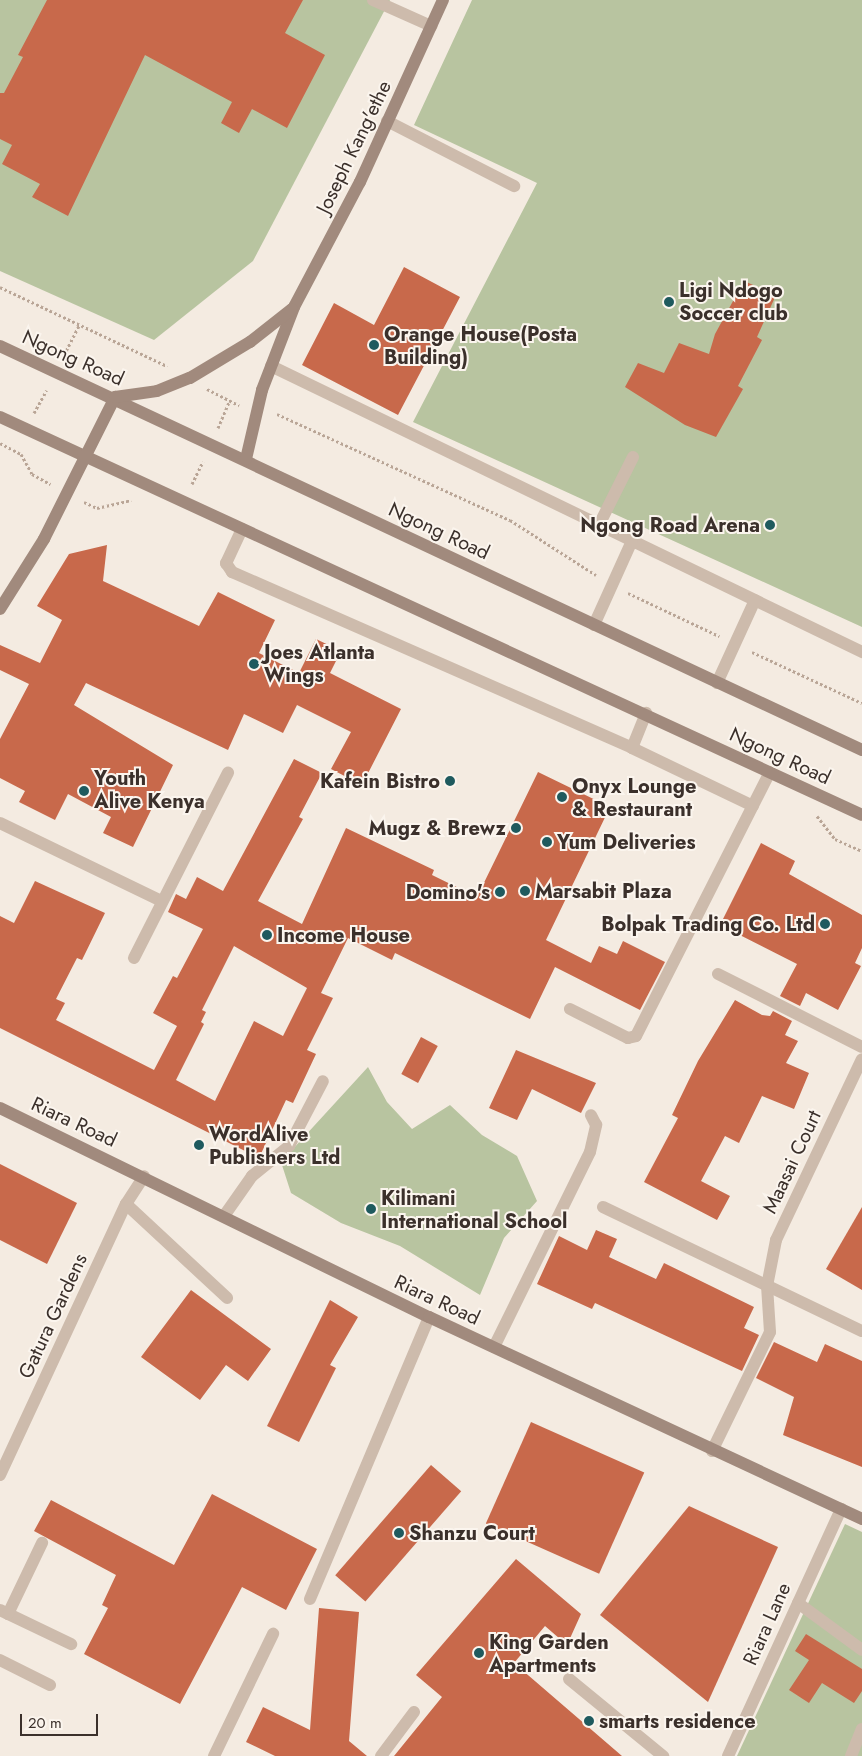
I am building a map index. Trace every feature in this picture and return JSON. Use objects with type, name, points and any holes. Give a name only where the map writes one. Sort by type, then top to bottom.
[{"type":"main road","name":"Joseph Kang'ethe","points":[[246,458],[256,409],[294,308],[387,121],[443,0]]},
{"type":"main road","points":[[0,608],[44,539],[115,397],[157,391],[190,378],[250,342],[294,308]]},
{"type":"main road","name":"Ngong Road","points":[[0,346],[246,458],[594,625],[862,750]]},
{"type":"main road","name":"Ngong Road","points":[[0,416],[86,458],[646,713],[862,815]]},
{"type":"main road","name":"Riara Road","points":[[0,1108],[144,1176],[428,1317],[712,1451],[862,1519]]},
{"type":"street","points":[[373,0],[431,26]]},
{"type":"street","points":[[387,121],[514,186]]},
{"type":"street","points":[[271,366],[862,652]]},
{"type":"street","points":[[599,525],[633,457]]},
{"type":"street","points":[[242,529],[226,563],[232,572],[632,748],[753,806]]},
{"type":"street","points":[[594,625],[632,541]]},
{"type":"street","points":[[717,683],[755,600]]},
{"type":"street","points":[[632,748],[646,713]]},
{"type":"street","points":[[570,1009],[628,1038],[636,1036],[770,772]]},
{"type":"street","points":[[134,958],[161,901],[228,773]]},
{"type":"street","points":[[0,823],[161,901]]},
{"type":"street","points":[[718,974],[862,1047]]},
{"type":"street","name":"Maasai Court","points":[[712,1451],[770,1332],[766,1286],[776,1240],[862,1059]]},
{"type":"street","points":[[224,1216],[252,1176],[289,1146],[323,1081]]},
{"type":"street","points":[[494,1347],[590,1152],[596,1125],[591,1115]]},
{"type":"street","name":"Gatura Gardens","points":[[0,1475],[126,1204],[144,1176]]},
{"type":"street","points":[[126,1204],[227,1298]]},
{"type":"street","points":[[603,1207],[862,1332]]},
{"type":"street","points":[[310,1599],[428,1317]]},
{"type":"street","name":"Riara Lane","points":[[728,1756],[841,1509]]},
{"type":"street","points":[[42,1543],[4,1612],[71,1644]]},
{"type":"street","points":[[798,1603],[862,1650]]},
{"type":"street","points":[[214,1756],[274,1634]]},
{"type":"street","points":[[0,1660],[50,1685]]},
{"type":"street","points":[[569,1679],[663,1756]]},
{"type":"street","points":[[381,1756],[414,1712]]},
{"type":"street","points":[[852,1756],[862,1729]]},
{"type":"path","points":[[0,287],[146,355]]},
{"type":"path","points":[[293,419],[510,520],[612,586],[862,703]]},
{"type":"green space","points":[[0,0],[390,0],[253,261],[154,340],[0,271]]},
{"type":"green space","name":"Ligi Ndogo Soccer club","points":[[472,0],[862,0],[862,627],[413,422],[537,183],[414,125]]},
{"type":"green space","points":[[368,1067],[387,1102],[412,1129],[450,1105],[482,1135],[517,1156],[537,1201],[504,1238],[480,1295],[400,1246],[341,1223],[291,1193],[281,1162]]},
{"type":"green space","points":[[845,1524],[862,1532],[862,1756],[737,1756]]},
{"type":"building","points":[[47,0],[303,0],[285,33],[325,55],[287,128],[252,109],[239,133],[221,123],[232,102],[145,55],[68,216],[32,197],[40,184],[2,164],[12,145],[0,139],[0,93],[4,93],[23,57],[18,55]]},
{"type":"building","name":"Orange House(Posta Building)","points":[[404,267],[460,297],[398,415],[302,365],[334,303],[374,325]]},
{"type":"building","points":[[744,281],[776,295],[757,337],[762,340],[738,386],[743,389],[716,437],[685,425],[625,387],[638,363],[664,373],[679,343],[709,354],[715,334]]},
{"type":"building","points":[[107,545],[103,581],[199,626],[218,592],[275,620],[259,653],[299,673],[316,639],[341,651],[330,673],[401,709],[362,785],[331,769],[351,732],[297,705],[283,733],[244,714],[228,750],[86,683],[74,705],[173,765],[133,847],[103,833],[111,817],[68,794],[55,820],[19,802],[25,791],[0,778],[0,739],[29,684],[0,670],[0,645],[40,663],[62,620],[37,606],[69,554]]},
{"type":"building","points":[[294,759],[322,773],[299,817],[303,819],[258,901],[302,924],[346,828],[434,870],[432,875],[477,897],[538,772],[610,807],[546,940],[591,963],[599,946],[617,954],[623,941],[665,962],[640,1010],[555,967],[530,1019],[395,953],[392,960],[348,938],[321,993],[333,998],[307,1050],[316,1054],[293,1103],[286,1100],[259,1158],[0,1028],[0,916],[14,923],[35,881],[105,913],[82,960],[77,958],[56,999],[65,1003],[56,1020],[154,1070],[177,1026],[153,1013],[173,976],[177,978],[203,929],[168,912],[176,894],[186,899],[197,877],[223,891]],"holes":[[[234,946],[307,988],[283,1036],[254,1021],[215,1101],[176,1080],[204,1024],[201,1022],[206,1012],[202,1010]]]},
{"type":"building","points":[[761,843],[795,861],[789,874],[862,915],[862,948],[855,963],[861,966],[838,1010],[806,993],[800,1006],[780,996],[797,964],[720,925]]},
{"type":"building","points":[[735,1000],[762,1015],[770,1016],[773,1011],[792,1021],[785,1035],[798,1041],[786,1063],[809,1073],[794,1109],[762,1096],[739,1143],[725,1136],[701,1181],[730,1196],[717,1220],[644,1182],[678,1118],[672,1115],[698,1061]]},
{"type":"building","points":[[421,1037],[438,1046],[418,1083],[401,1074]]},
{"type":"building","points":[[516,1050],[596,1083],[581,1113],[532,1089],[517,1120],[489,1108]]},
{"type":"building","points":[[0,1164],[77,1203],[47,1264],[0,1240]]},
{"type":"building","points":[[862,1207],[862,1290],[826,1269]]},
{"type":"building","points":[[596,1230],[617,1239],[609,1257],[656,1279],[664,1263],[754,1307],[744,1328],[759,1335],[742,1371],[595,1303],[592,1309],[537,1284],[559,1236],[587,1250]]},
{"type":"building","points":[[191,1290],[271,1349],[248,1381],[226,1365],[200,1400],[141,1357]]},
{"type":"building","points":[[330,1300],[358,1317],[330,1365],[336,1368],[299,1442],[267,1426]]},
{"type":"building","points":[[774,1342],[817,1362],[825,1344],[862,1361],[862,1467],[783,1435],[794,1397],[756,1378]]},
{"type":"building","points":[[531,1422],[644,1472],[599,1574],[486,1523]]},
{"type":"building","name":"Shanzu Court","points":[[431,1465],[461,1491],[365,1601],[335,1575]]},
{"type":"building","points":[[212,1494],[317,1549],[286,1610],[242,1587],[180,1704],[84,1654],[108,1608],[102,1605],[116,1575],[34,1531],[51,1500],[174,1565]]},
{"type":"building","points":[[689,1506],[778,1547],[708,1702],[600,1615]]},
{"type":"building","name":"King Garden Apartments","points":[[516,1559],[581,1614],[567,1645],[545,1626],[514,1663],[622,1756],[394,1756],[442,1697],[416,1675]]},
{"type":"building","points":[[319,1608],[359,1612],[349,1741],[367,1756],[275,1756],[246,1742],[263,1707],[310,1730]]},
{"type":"building","points":[[806,1634],[862,1669],[862,1691],[854,1703],[822,1683],[809,1703],[789,1690],[809,1660],[795,1651]]},
{"type":"place","name":"Ligi Ndogo Soccer club","points":[[669,302]]},
{"type":"place","name":"Orange House(Posta Building)","points":[[374,345]]},
{"type":"place","name":"Ngong Road Arena","points":[[770,525]]},
{"type":"place","name":"Joes Atlanta Wings","points":[[254,664]]},
{"type":"place","name":"Kafein Bistro","points":[[450,781]]},
{"type":"place","name":"Youth Alive Kenya","points":[[84,791]]},
{"type":"place","name":"Onyx Lounge & Restaurant","points":[[562,797]]},
{"type":"place","name":"Mugz & Brewz","points":[[516,828]]},
{"type":"place","name":"Yum Deliveries","points":[[547,842]]},
{"type":"place","name":"Marsabit Plaza","points":[[525,891]]},
{"type":"place","name":"Domino's","points":[[500,892]]},
{"type":"place","name":"Bolpak Trading Co. Ltd","points":[[825,924]]},
{"type":"place","name":"Income House","points":[[267,935]]},
{"type":"place","name":"WordAlive Publishers Ltd","points":[[199,1145]]},
{"type":"place","name":"Kilimani International School","points":[[371,1209]]},
{"type":"place","name":"Shanzu Court","points":[[399,1533]]},
{"type":"place","name":"King Garden Apartments","points":[[479,1653]]},
{"type":"place","name":"smarts residence","points":[[589,1721]]}]
